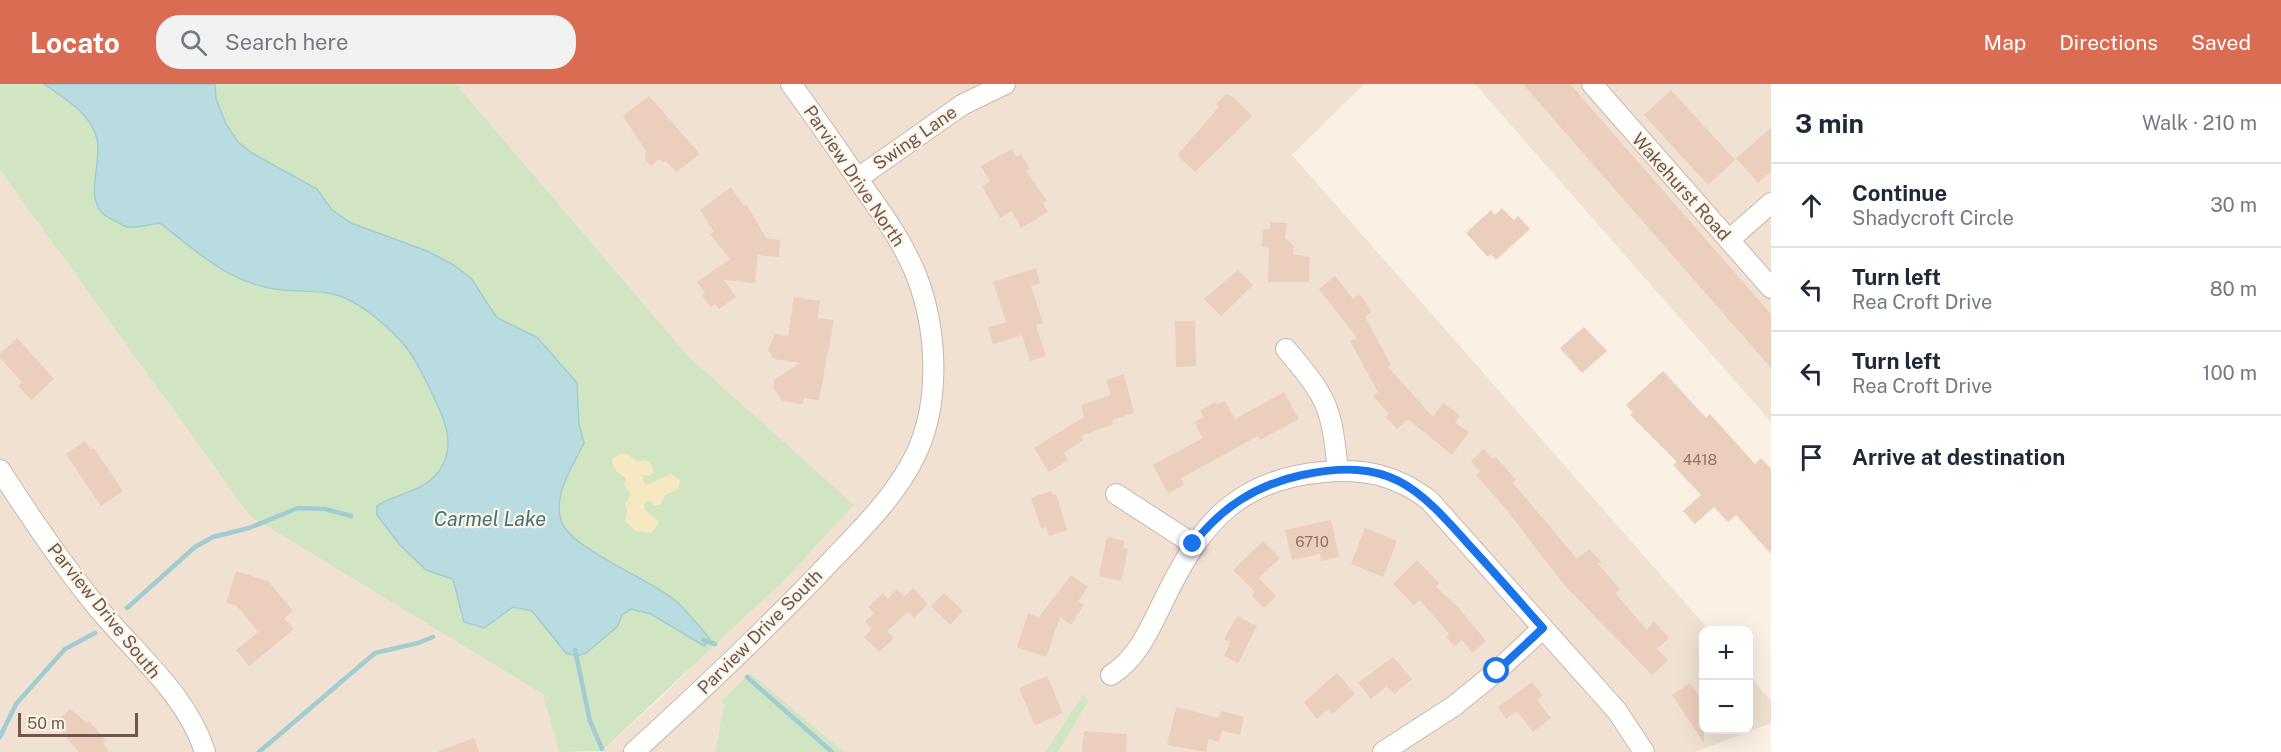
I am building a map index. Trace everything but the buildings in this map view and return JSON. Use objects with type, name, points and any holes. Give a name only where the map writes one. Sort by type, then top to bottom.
[{"type":"street","name":"Parview Drive North","points":[[791,84],[858,178],[907,254],[927,312],[932,345],[931,395],[922,440],[901,480],[881,506]]},
{"type":"street","name":"Swing Lane","points":[[858,178],[962,105],[1005,84]]},
{"type":"street","name":"Wakehurst Road","points":[[1592,84],[1771,288]]},
{"type":"street","points":[[1728,240],[1771,203]]},
{"type":"street","points":[[1286,349],[1323,396],[1333,424],[1338,471]]},
{"type":"street","name":"Parview Drive South","points":[[0,471],[81,587],[171,691],[190,718],[205,752]]},
{"type":"street","points":[[1111,675],[1123,667],[1139,650],[1193,544],[1226,508],[1250,493],[1285,479],[1338,471],[1380,474],[1411,486],[1429,500],[1617,711],[1644,752]]},
{"type":"street","points":[[1116,494],[1193,544]]},
{"type":"street","name":"Parview Drive South","points":[[634,752],[800,594],[881,506]]},
{"type":"street","points":[[1383,752],[1454,706],[1497,671],[1543,628]]},
{"type":"shaded area","points":[[456,84],[1364,84],[1292,155],[1705,626],[1699,626],[1699,734],[1742,734],[1695,752],[1058,752],[1089,700],[1083,694],[1045,752],[844,752],[750,674],[724,704],[715,752],[601,752],[664,695],[853,505],[689,357]]},
{"type":"shaded area","points":[[1475,84],[1771,84],[1771,422]]},
{"type":"shaded area","points":[[0,170],[250,516],[544,694],[559,752],[0,752]]},
{"type":"shaded area","points":[[1753,680],[1771,701],[1771,723],[1753,730]]},
{"type":"green space","points":[[0,84],[456,84],[689,357],[854,505],[784,580],[602,751],[559,752],[543,694],[250,516],[0,170]]},
{"type":"green space","points":[[750,673],[844,752],[715,752],[724,704],[721,701]]},
{"type":"green space","points":[[1083,694],[1089,700],[1058,752],[1045,752]]},
{"type":"sand","points":[[620,454],[628,454],[637,462],[644,460],[650,462],[654,472],[649,476],[642,475],[646,485],[671,474],[680,480],[679,489],[665,495],[660,505],[654,505],[650,500],[644,503],[645,510],[659,522],[652,533],[636,531],[625,521],[627,512],[625,504],[631,494],[624,485],[626,478],[617,472],[612,463],[613,458]]},
{"type":"water","name":"Carmel Lake","points":[[44,84],[215,84],[216,99],[226,124],[238,142],[252,153],[317,189],[332,210],[351,223],[427,251],[452,264],[471,278],[497,318],[537,337],[577,383],[579,424],[584,443],[565,480],[560,500],[561,520],[567,531],[594,552],[676,601],[710,639],[704,646],[651,614],[631,609],[622,615],[617,627],[586,653],[576,656],[566,653],[532,611],[513,607],[484,628],[464,622],[453,579],[426,570],[400,545],[377,515],[377,506],[426,484],[433,478],[442,466],[448,445],[440,411],[420,369],[405,346],[372,314],[345,298],[322,292],[282,290],[247,282],[216,266],[160,223],[128,227],[111,219],[102,212],[95,194],[98,150],[94,130],[76,107]]},
{"type":"waterway","points":[[127,608],[195,547],[213,537],[249,528],[298,508],[325,509],[351,516]]},
{"type":"waterway","points":[[0,737],[16,704],[65,649],[95,633]]},
{"type":"waterway","points":[[259,752],[375,653],[433,637]]},
{"type":"waterway","points":[[703,640],[715,644]]},
{"type":"waterway","points":[[575,650],[590,721],[602,749]]},
{"type":"waterway","points":[[747,677],[832,752]]},
{"type":"route","points":[[1193,544],[1226,508],[1250,493],[1285,479],[1316,472],[1338,471],[1368,472],[1401,481],[1429,500],[1543,628],[1497,671]]}]
